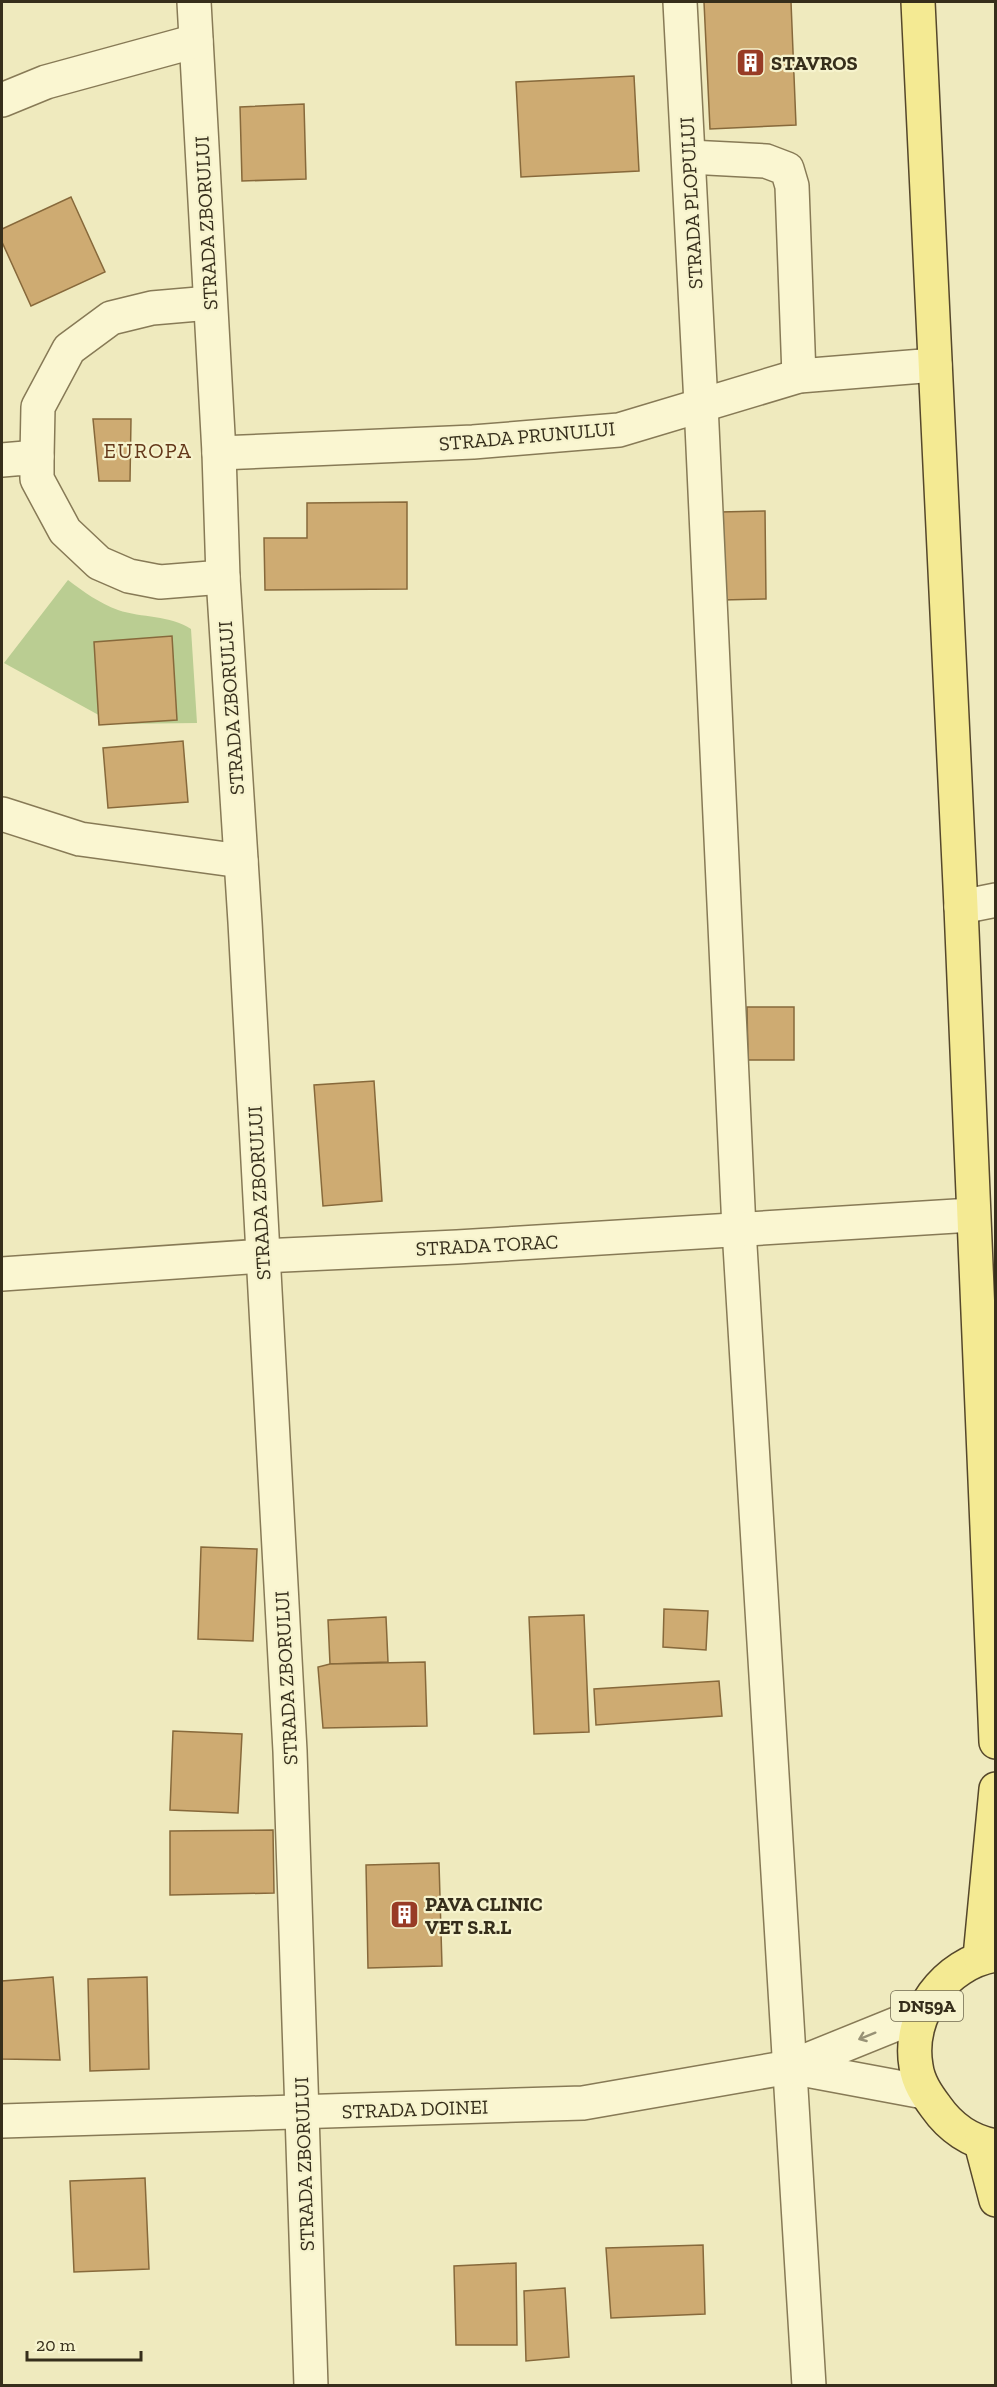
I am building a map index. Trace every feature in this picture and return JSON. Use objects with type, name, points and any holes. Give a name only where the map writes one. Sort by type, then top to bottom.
[{"type":"main road","points":[[918,2],[961,907],[972,1215],[996,1742]]},
{"type":"main road","name":"DN59A","points":[[996,1790],[988,1956],[945,1979],[921,2014],[915,2040],[916,2066],[924,2092],[947,2123],[988,2145],[996,2200]]},
{"type":"street","name":"STRADA ZBORULUI","points":[[194,2],[219,453],[223,577],[290,1751],[311,2385]]},
{"type":"street","name":"STRADA PLOPULUI","points":[[680,2],[739,1228],[809,2385]]},
{"type":"street","points":[[2,100],[46,82],[196,41]]},
{"type":"street","points":[[689,157],[766,161],[787,169],[792,186],[799,376]]},
{"type":"street","points":[[210,303],[152,309],[111,318],[93,329],[69,349],[38,407],[37,479],[65,531],[99,563],[129,576],[160,582],[223,577]]},
{"type":"street","name":"STRADA PRUNULUI","points":[[219,453],[473,442],[619,430],[799,376],[934,364]]},
{"type":"street","points":[[2,460],[36,457]]},
{"type":"street","points":[[2,814],[80,839],[241,861]]},
{"type":"street","points":[[961,907],[996,900]]},
{"type":"street","name":"STRADA TORAC","points":[[2,1274],[262,1256],[457,1247],[972,1215]]},
{"type":"street","name":"STRADA DOINEI","points":[[2,2121],[583,2103],[790,2067],[921,2014]]},
{"type":"street","name":"STRADA DOINEI","points":[[790,2067],[924,2092]]},
{"type":"green space","points":[[68,580],[98,601],[118,610],[174,621],[191,629],[197,723],[115,724],[4,663]]},
{"type":"building","name":"STAVROS","points":[[704,2],[791,2],[796,125],[710,129]]},
{"type":"building","points":[[634,76],[639,171],[521,177],[516,82]]},
{"type":"building","points":[[304,104],[306,179],[242,181],[240,107]]},
{"type":"building","points":[[71,197],[105,272],[31,306],[2,242],[2,229]]},
{"type":"building","points":[[93,419],[131,419],[130,481],[99,481]]},
{"type":"building","points":[[407,502],[407,589],[265,590],[264,538],[307,538],[307,503]]},
{"type":"building","points":[[765,511],[766,599],[722,600],[720,512]]},
{"type":"building","points":[[172,636],[177,720],[99,725],[94,642]]},
{"type":"building","points":[[183,741],[188,802],[108,808],[103,748]]},
{"type":"building","points":[[747,1007],[794,1007],[794,1060],[748,1060]]},
{"type":"building","points":[[374,1081],[382,1201],[323,1206],[314,1085]]},
{"type":"building","points":[[201,1547],[257,1549],[253,1641],[198,1639]]},
{"type":"building","points":[[664,1609],[708,1611],[706,1650],[663,1647]]},
{"type":"building","points":[[584,1615],[589,1732],[534,1734],[529,1617]]},
{"type":"building","points":[[386,1617],[388,1662],[330,1664],[328,1620]]},
{"type":"building","points":[[425,1662],[427,1726],[323,1728],[318,1667],[330,1664]]},
{"type":"building","points":[[719,1681],[722,1716],[596,1725],[594,1689]]},
{"type":"building","points":[[173,1731],[242,1734],[238,1813],[170,1810]]},
{"type":"building","points":[[273,1830],[274,1893],[170,1895],[170,1831]]},
{"type":"building","name":"PAVA CLINIC VET S.R.L","points":[[439,1863],[442,1966],[368,1968],[366,1865]]},
{"type":"building","points":[[53,1977],[60,2060],[2,2059],[2,1981]]},
{"type":"building","points":[[147,1977],[149,2069],[90,2071],[88,1979]]},
{"type":"building","points":[[145,2178],[149,2269],[74,2272],[70,2181]]},
{"type":"building","points":[[703,2245],[705,2314],[611,2318],[606,2248]]},
{"type":"building","points":[[516,2263],[517,2345],[456,2345],[454,2266]]},
{"type":"building","points":[[565,2288],[569,2357],[526,2361],[524,2291]]},
{"type":"place","name":"STAVROS","points":[[750,63]]},
{"type":"place","name":"PAVA CLINIC VET S.R.L","points":[[404,1915]]},
{"type":"district","name":"EUROPA","points":[[148,450]]}]
